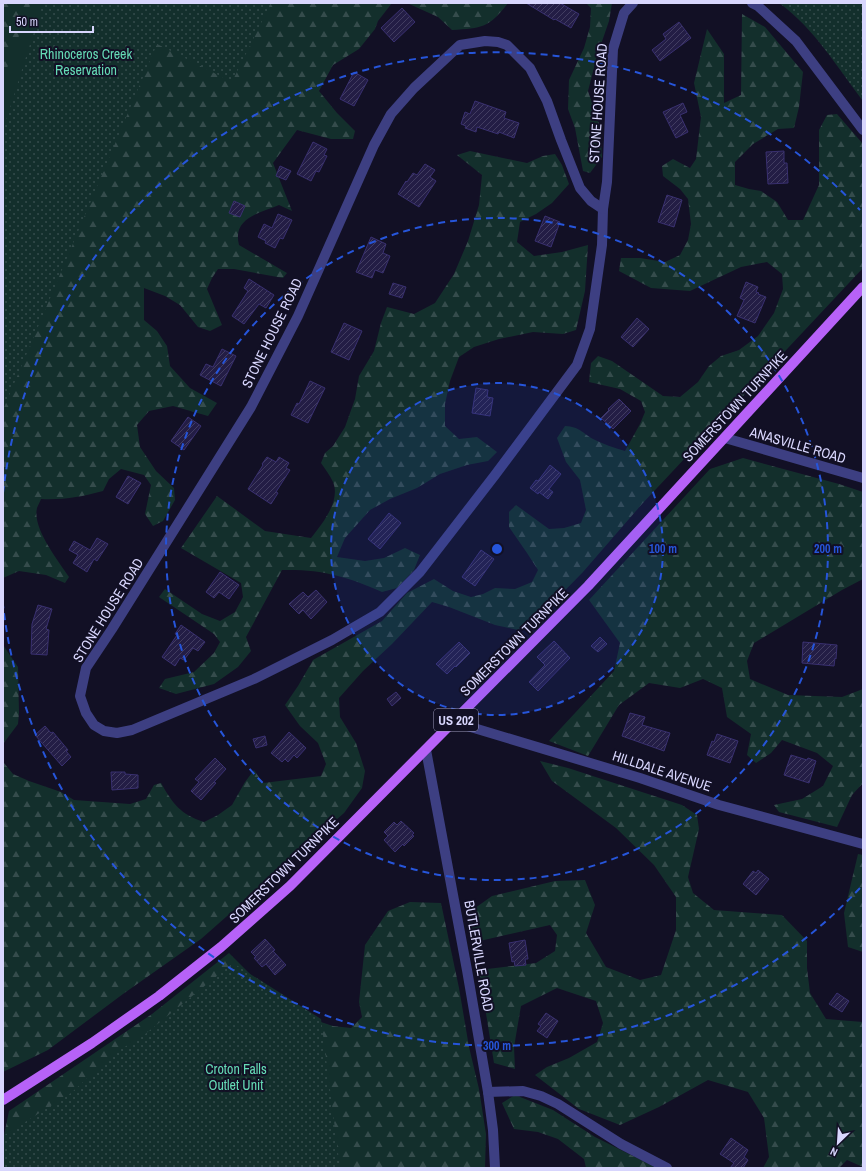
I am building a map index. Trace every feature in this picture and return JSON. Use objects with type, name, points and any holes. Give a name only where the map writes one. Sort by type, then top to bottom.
[{"type":"main road","name":"SOMERSTOWN TURNPIKE","points":[[3,1100],[127,1019],[165,992],[221,947],[290,886],[588,586],[863,288]]},
{"type":"street","name":"STONE HOUSE ROAD","points":[[603,209],[591,201],[580,188],[547,101],[530,68],[507,45],[498,42],[485,42],[460,45],[414,88],[390,114],[374,145],[298,316],[251,407],[116,623],[86,668],[80,696],[86,713],[94,725],[104,731],[117,733],[139,728],[254,679],[332,640],[380,612],[420,572],[577,365],[590,330],[602,245],[603,209],[607,182],[613,48],[624,13],[633,3]]},
{"type":"street","points":[[752,3],[758,6],[796,41],[863,130]]},
{"type":"street","name":"ANASVILLE ROAD","points":[[725,438],[863,478]]},
{"type":"street","name":"HILLDALE AVENUE","points":[[454,722],[640,778],[719,805],[863,844]]},
{"type":"street","name":"BUTLERVILLE ROAD","points":[[426,750],[466,962],[488,1092],[493,1130],[495,1168]]},
{"type":"street","points":[[488,1092],[523,1091],[541,1096],[558,1104],[621,1144],[667,1168]]},
{"type":"green space","points":[[3,3],[31,3],[3,79]]},
{"type":"green space","points":[[30,3],[83,3],[3,207],[3,77]]},
{"type":"green space","name":"Rhinoceros Creek Reservation","points":[[43,3],[271,3],[232,82],[157,44],[3,410],[3,130]]},
{"type":"green space","points":[[83,3],[392,3],[378,21],[375,29],[359,49],[333,65],[319,91],[337,113],[355,131],[353,139],[331,139],[297,130],[273,163],[292,211],[279,205],[249,218],[240,228],[238,236],[239,245],[287,273],[283,278],[234,269],[218,269],[207,289],[222,325],[210,331],[198,327],[180,305],[165,296],[144,288],[144,320],[157,331],[167,346],[170,366],[190,388],[217,403],[208,416],[173,406],[149,411],[137,425],[140,447],[156,471],[174,488],[175,500],[163,521],[153,526],[145,514],[151,485],[144,475],[121,469],[109,479],[103,491],[72,498],[41,499],[37,508],[36,516],[38,525],[47,544],[69,577],[65,583],[46,575],[19,571],[3,578],[3,208]]},
{"type":"green space","points":[[407,3],[508,3],[490,22],[484,25],[452,30],[438,17]]},
{"type":"green space","points":[[586,3],[612,3],[609,21],[597,56],[588,91],[600,127],[602,157],[590,173],[583,171],[575,128],[568,109],[569,80],[584,48],[590,27],[591,8]]},
{"type":"green space","points":[[779,3],[863,3],[863,101],[814,36],[792,13]]},
{"type":"green space","points":[[742,14],[765,27],[803,72],[799,107],[794,128],[778,129],[753,144],[735,162],[735,185],[761,191],[777,202],[788,220],[803,220],[819,185],[819,130],[827,115],[837,114],[863,144],[863,268],[642,504],[583,572],[536,620],[518,630],[495,625],[432,602],[392,644],[363,671],[339,698],[340,717],[356,743],[365,771],[362,788],[344,813],[201,939],[123,994],[48,1050],[3,1072],[3,759],[4,763],[13,774],[61,792],[74,800],[130,804],[146,799],[154,785],[161,783],[169,797],[183,812],[204,822],[218,815],[232,805],[245,782],[254,770],[263,783],[321,776],[326,764],[318,743],[300,726],[285,705],[313,660],[382,621],[407,593],[434,579],[453,591],[471,597],[483,594],[495,588],[515,589],[532,582],[538,570],[509,527],[509,512],[516,505],[549,529],[564,528],[581,523],[586,510],[580,480],[566,462],[557,438],[565,426],[577,429],[601,443],[625,451],[645,412],[641,401],[620,389],[589,382],[591,363],[598,356],[612,361],[663,396],[680,397],[698,382],[709,366],[721,356],[739,350],[758,336],[774,313],[783,289],[782,274],[767,262],[741,267],[690,291],[651,288],[619,271],[621,258],[640,258],[665,262],[680,255],[688,240],[691,224],[688,199],[680,189],[663,176],[662,166],[673,159],[690,168],[696,159],[701,117],[694,83],[707,29],[724,54],[724,103],[741,95]]},
{"type":"green space","points":[[470,151],[527,163],[543,156],[555,154],[562,165],[569,184],[552,203],[536,214],[520,222],[517,242],[534,256],[562,252],[588,245],[585,291],[576,330],[563,334],[533,332],[499,339],[474,347],[459,357],[450,381],[445,404],[445,426],[459,439],[477,437],[497,452],[488,461],[467,465],[440,474],[417,488],[390,499],[370,510],[345,538],[337,557],[365,561],[384,558],[405,548],[420,555],[414,570],[397,588],[382,592],[345,578],[321,572],[282,570],[246,637],[251,651],[238,667],[214,684],[176,694],[159,688],[165,679],[194,672],[214,653],[220,642],[214,634],[159,597],[165,589],[202,614],[220,621],[235,612],[243,597],[241,583],[181,548],[217,496],[265,531],[311,538],[325,519],[332,504],[335,489],[332,479],[321,463],[325,453],[333,446],[345,427],[355,399],[359,376],[374,351],[381,323],[387,307],[414,314],[435,303],[454,274],[468,241],[479,205],[482,175],[457,155]]},
{"type":"green space","points":[[743,458],[863,492],[863,579],[754,643],[747,661],[750,679],[788,695],[842,697],[863,689],[863,783],[852,795],[837,827],[779,812],[774,805],[802,799],[823,786],[833,766],[817,753],[782,740],[771,753],[756,763],[747,755],[751,734],[727,717],[722,688],[703,679],[680,688],[649,683],[619,705],[588,756],[549,741],[614,671],[620,643],[589,600],[710,469]]},
{"type":"green space","points":[[3,645],[18,667],[19,713],[18,724],[3,744]]},
{"type":"green space","points":[[540,761],[568,768],[682,805],[697,815],[699,829],[688,877],[693,893],[714,910],[782,915],[807,941],[807,968],[810,993],[826,1019],[863,1022],[863,1167],[847,1160],[839,1168],[763,1168],[769,1157],[764,1118],[748,1092],[708,1080],[659,1107],[620,1125],[579,1109],[535,1075],[547,1067],[569,1058],[597,1042],[603,1023],[596,1001],[557,988],[521,1006],[514,1047],[515,1069],[494,1063],[479,970],[536,963],[555,951],[557,935],[550,925],[471,943],[468,913],[492,896],[555,881],[585,880],[595,905],[586,933],[606,967],[640,980],[661,975],[676,930],[676,897],[654,865],[616,828],[552,781]]},
{"type":"green space","points":[[858,854],[863,855],[863,952],[848,947],[844,913]]},
{"type":"green space","points":[[410,902],[441,903],[459,988],[469,1047],[479,1089],[486,1134],[485,1168],[3,1168],[3,1140],[9,1111],[152,1014],[229,953],[266,990],[315,1020],[333,1026],[351,1028],[362,1017],[359,1002],[365,945],[388,911]]},
{"type":"green space","name":"Croton Falls Outlet Unit","points":[[233,963],[321,1019],[340,1168],[3,1168],[3,1136],[71,1093],[117,1051],[139,1039]]},
{"type":"green space","points":[[515,1095],[553,1110],[595,1137],[657,1168],[586,1168],[584,1159],[558,1139],[538,1132],[514,1129],[502,1103]]},
{"type":"building","points":[[526,3],[560,3],[579,14],[571,28],[555,19],[554,20]]},
{"type":"building","points":[[402,8],[415,22],[394,42],[381,28]]},
{"type":"building","points":[[679,22],[691,38],[660,61],[652,50],[666,39],[663,34]]},
{"type":"building","points":[[354,72],[368,80],[354,106],[340,99]]},
{"type":"building","points":[[475,101],[506,112],[504,118],[519,123],[514,138],[499,132],[498,134],[477,127],[476,132],[465,128],[466,126],[461,124],[465,112],[470,114]]},
{"type":"building","points":[[683,103],[687,112],[680,115],[688,132],[676,138],[663,112]]},
{"type":"building","points":[[313,142],[327,149],[324,155],[327,156],[319,172],[316,171],[311,181],[297,174]]},
{"type":"building","points":[[784,151],[784,163],[787,163],[788,183],[768,184],[766,152]]},
{"type":"building","points":[[425,164],[435,170],[430,177],[436,181],[419,207],[398,194],[413,173],[417,175]]},
{"type":"building","points":[[280,166],[291,171],[286,180],[276,176]]},
{"type":"building","points":[[667,195],[682,200],[674,227],[658,222]]},
{"type":"building","points":[[234,201],[245,206],[240,217],[229,213]]},
{"type":"building","points":[[278,214],[292,220],[283,239],[280,238],[275,248],[265,243],[266,241],[258,237],[264,224],[272,228]]},
{"type":"building","points":[[545,216],[560,222],[551,247],[535,241]]},
{"type":"building","points":[[371,237],[386,244],[383,253],[390,256],[383,273],[375,270],[372,278],[356,272]]},
{"type":"building","points":[[249,279],[274,295],[266,308],[259,304],[244,324],[232,316],[248,291],[244,288]]},
{"type":"building","points":[[746,282],[758,287],[756,292],[766,297],[755,323],[737,316],[744,300],[740,298]]},
{"type":"building","points":[[393,283],[406,287],[402,298],[389,294]]},
{"type":"building","points":[[637,318],[649,329],[633,347],[621,337]]},
{"type":"building","points":[[344,323],[362,331],[349,360],[331,352]]},
{"type":"building","points":[[222,349],[236,356],[221,386],[200,375],[206,364],[213,367]]},
{"type":"building","points":[[310,381],[325,388],[308,423],[291,415],[297,403],[299,404]]},
{"type":"building","points":[[476,388],[488,390],[487,397],[493,398],[490,416],[472,413]]},
{"type":"building","points":[[619,399],[631,411],[613,429],[601,418]]},
{"type":"building","points":[[188,417],[201,426],[184,450],[171,441]]},
{"type":"building","points":[[267,457],[276,462],[279,457],[289,463],[286,468],[290,470],[276,492],[278,493],[271,504],[248,489]]},
{"type":"building","points":[[550,465],[561,474],[549,489],[553,492],[548,499],[539,492],[538,494],[530,488],[536,480],[538,481]]},
{"type":"building","points":[[128,476],[141,483],[128,504],[116,497]]},
{"type":"building","points":[[389,513],[401,523],[380,549],[368,539]]},
{"type":"building","points":[[97,538],[108,544],[97,561],[94,559],[87,572],[73,563],[78,555],[69,550],[74,541],[90,550]]},
{"type":"building","points":[[481,550],[494,559],[475,586],[462,577]]},
{"type":"building","points":[[220,572],[239,585],[229,599],[219,592],[214,598],[206,592]]},
{"type":"building","points":[[316,590],[327,602],[311,619],[303,610],[299,614],[289,604],[303,592],[308,597]]},
{"type":"building","points":[[38,605],[52,609],[46,629],[49,630],[47,655],[31,654],[32,624]]},
{"type":"building","points":[[181,625],[205,642],[198,651],[193,648],[184,660],[180,658],[175,666],[162,657],[177,635],[175,634]]},
{"type":"building","points":[[600,637],[607,644],[598,652],[591,646]]},
{"type":"building","points":[[554,641],[570,658],[538,691],[529,682],[545,665],[537,657]]},
{"type":"building","points":[[459,642],[470,653],[447,674],[436,664]]},
{"type":"building","points":[[803,642],[837,645],[834,666],[802,663]]},
{"type":"building","points":[[396,692],[401,698],[392,706],[387,699]]},
{"type":"building","points":[[630,713],[645,717],[642,725],[670,733],[664,751],[622,736]]},
{"type":"building","points":[[45,726],[51,733],[53,732],[68,750],[66,751],[71,757],[62,766],[35,735]]},
{"type":"building","points":[[289,732],[306,748],[297,758],[294,755],[288,762],[285,759],[282,762],[271,753]]},
{"type":"building","points":[[717,734],[738,741],[730,763],[707,755],[712,741],[714,742]]},
{"type":"building","points":[[265,736],[267,745],[256,748],[253,739]]},
{"type":"building","points":[[791,755],[816,761],[809,783],[784,775]]},
{"type":"building","points":[[215,758],[226,769],[201,800],[191,791],[199,782],[195,779]]},
{"type":"building","points":[[111,772],[125,772],[125,774],[138,775],[138,788],[112,790]]},
{"type":"building","points":[[401,821],[414,833],[412,835],[414,836],[404,846],[403,844],[395,852],[384,840],[388,836],[384,832],[394,822],[397,825]]},
{"type":"building","points":[[758,870],[769,879],[756,895],[743,884],[753,871],[756,873]]},
{"type":"building","points":[[265,939],[275,950],[273,951],[286,965],[275,975],[266,964],[262,967],[251,952]]},
{"type":"building","points":[[525,940],[528,959],[525,959],[526,965],[515,966],[514,961],[512,962],[509,943]]},
{"type":"building","points":[[837,993],[849,1001],[842,1012],[829,1004]]},
{"type":"building","points":[[546,1013],[558,1021],[547,1038],[537,1031],[541,1026],[538,1024]]},
{"type":"building","points":[[731,1138],[748,1150],[744,1157],[748,1160],[743,1168],[730,1168],[734,1163],[720,1154]]}]
